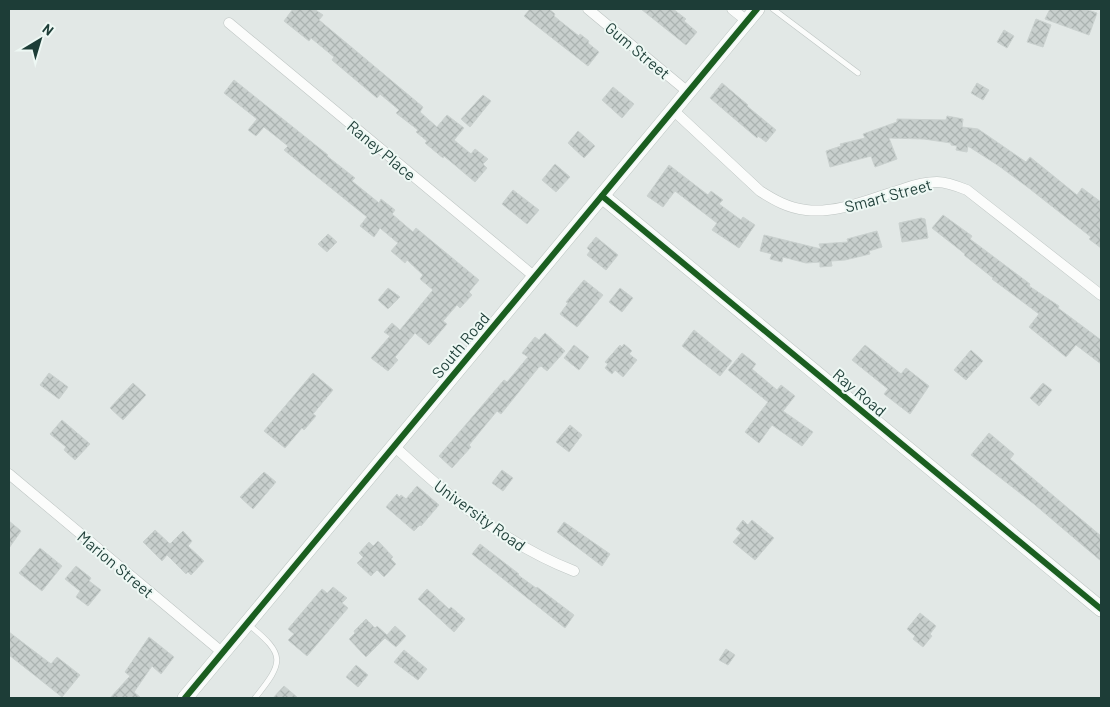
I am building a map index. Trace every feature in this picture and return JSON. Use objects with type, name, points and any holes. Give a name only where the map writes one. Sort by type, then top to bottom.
[{"type":"street","name":"Gum Street","points":[[588,9],[688,92]]},
{"type":"street","points":[[732,9],[747,21]]},
{"type":"street","name":"South Road","points":[[185,698],[757,9]]},
{"type":"street","name":"Raney Place","points":[[229,23],[535,277]]},
{"type":"street","name":"Smart Street","points":[[673,110],[760,191],[776,201],[794,208],[806,210],[838,209],[922,183],[945,183],[967,190],[1101,295]]},
{"type":"street","name":"Ray Road","points":[[602,196],[1101,609]]},
{"type":"street","name":"University Road","points":[[394,446],[450,496],[499,533],[530,551],[574,570]]},
{"type":"street","name":"Marion Street","points":[[9,474],[223,653]]},
{"type":"lane","points":[[772,9],[858,73]]},
{"type":"lane","points":[[248,623],[270,642],[276,656],[275,670],[272,677],[255,698]]},
{"type":"building","points":[[293,9],[314,9],[323,15],[319,20],[423,107],[420,112],[437,127],[447,115],[464,128],[454,140],[471,154],[475,149],[488,159],[483,164],[487,168],[475,182],[425,143],[427,141],[416,132],[418,130],[396,113],[399,110],[380,94],[377,98],[332,60],[334,57],[311,38],[309,41],[284,21]]},
{"type":"building","points":[[530,9],[549,9],[560,21],[579,36],[580,34],[589,41],[588,43],[599,52],[588,66],[524,16]]},
{"type":"building","points":[[641,9],[673,9],[686,19],[684,21],[697,32],[686,45]]},
{"type":"building","points":[[1050,9],[1085,9],[1097,13],[1089,35],[1045,19]]},
{"type":"building","points":[[1036,19],[1051,25],[1043,47],[1027,42]]},
{"type":"building","points":[[1004,30],[1014,36],[1007,48],[997,42]]},
{"type":"building","points":[[234,80],[328,155],[355,178],[352,181],[379,203],[381,199],[395,210],[392,214],[413,232],[416,228],[479,280],[469,292],[472,295],[460,308],[457,305],[443,321],[447,324],[429,345],[415,333],[395,357],[398,360],[388,371],[371,358],[390,336],[384,332],[392,323],[400,330],[433,290],[420,279],[423,275],[407,260],[405,263],[391,251],[398,243],[380,228],[374,237],[360,226],[367,217],[284,150],[288,146],[264,127],[256,136],[248,130],[257,119],[224,93]]},
{"type":"building","points":[[722,83],[776,130],[766,142],[758,136],[757,138],[710,98]]},
{"type":"building","points":[[977,83],[989,90],[983,100],[971,93]]},
{"type":"building","points":[[613,87],[634,104],[622,118],[602,100]]},
{"type":"building","points":[[483,95],[491,101],[470,127],[461,119]]},
{"type":"building","points":[[947,116],[963,119],[962,127],[978,129],[1026,162],[1030,157],[1077,195],[1082,188],[1101,202],[1101,248],[1089,239],[1091,237],[1030,189],[968,146],[967,152],[956,150],[957,146],[951,145],[951,143],[924,139],[889,138],[897,159],[875,167],[871,156],[830,167],[826,151],[841,146],[840,144],[865,138],[863,134],[897,122],[897,119],[946,120]]},
{"type":"building","points":[[578,131],[595,146],[584,158],[568,143]]},
{"type":"building","points":[[555,164],[570,177],[556,192],[542,180]]},
{"type":"building","points":[[669,165],[708,195],[711,191],[723,200],[719,204],[741,220],[743,217],[755,225],[739,248],[712,230],[717,223],[675,191],[663,207],[647,196]]},
{"type":"building","points":[[513,190],[539,210],[527,224],[502,204]]},
{"type":"building","points":[[943,215],[972,236],[970,239],[1030,284],[1029,286],[1059,306],[1058,308],[1101,340],[1101,364],[1076,345],[1066,357],[1029,327],[1039,314],[992,279],[965,254],[932,228]]},
{"type":"building","points":[[921,218],[925,219],[928,238],[902,242],[899,223]]},
{"type":"building","points":[[877,231],[882,247],[869,251],[870,254],[831,261],[832,266],[820,267],[820,262],[806,263],[783,257],[782,262],[770,259],[772,254],[760,251],[764,235],[821,249],[819,244],[848,242],[847,239]]},
{"type":"building","points":[[328,234],[337,242],[327,252],[318,244]]},
{"type":"building","points":[[596,237],[618,255],[606,270],[587,255],[590,251],[587,248]]},
{"type":"building","points":[[584,280],[603,295],[577,327],[560,314],[568,303],[566,302]]},
{"type":"building","points":[[388,288],[400,297],[388,309],[378,300]]},
{"type":"building","points":[[620,288],[633,298],[622,312],[609,302]]},
{"type":"building","points":[[694,330],[732,361],[720,376],[682,346]]},
{"type":"building","points":[[545,333],[565,351],[547,371],[541,366],[539,367],[501,414],[497,411],[469,445],[471,447],[452,468],[439,456],[504,380],[507,382],[528,357],[522,353],[535,337],[539,340]]},
{"type":"building","points":[[624,344],[632,351],[629,354],[637,360],[623,377],[615,370],[612,374],[605,368],[608,364],[605,362],[620,345],[622,347]]},
{"type":"building","points":[[574,345],[589,357],[579,370],[564,358]]},
{"type":"building","points":[[865,345],[901,374],[906,368],[929,386],[910,414],[884,394],[888,389],[852,360]]},
{"type":"building","points":[[971,350],[983,361],[966,380],[954,370]]},
{"type":"building","points":[[742,353],[756,364],[752,369],[777,390],[781,385],[795,396],[783,411],[813,432],[802,446],[772,425],[759,443],[745,432],[768,402],[728,370]]},
{"type":"building","points":[[49,373],[68,387],[59,399],[40,385]]},
{"type":"building","points":[[313,373],[333,390],[313,414],[316,416],[304,430],[302,428],[285,448],[264,431]]},
{"type":"building","points":[[133,383],[146,395],[123,420],[110,408]]},
{"type":"building","points":[[1043,383],[1052,390],[1039,406],[1030,398]]},
{"type":"building","points":[[62,420],[90,444],[75,460],[64,450],[66,447],[50,434]]},
{"type":"building","points":[[570,425],[582,435],[569,452],[556,442]]},
{"type":"building","points":[[989,433],[1014,454],[1010,459],[1101,536],[1101,561],[1034,504],[971,455]]},
{"type":"building","points":[[502,470],[513,478],[503,491],[492,483]]},
{"type":"building","points":[[264,472],[276,482],[253,509],[240,497]]},
{"type":"building","points":[[417,486],[439,505],[421,526],[414,531],[386,507],[397,494],[399,497],[401,495],[406,499]]},
{"type":"building","points":[[743,520],[748,525],[752,520],[774,538],[755,560],[733,542],[741,533],[736,529]]},
{"type":"building","points":[[9,521],[21,531],[9,548]]},
{"type":"building","points":[[564,522],[610,554],[602,566],[557,532]]},
{"type":"building","points":[[155,530],[170,544],[183,531],[192,541],[188,546],[204,561],[191,575],[188,572],[186,574],[167,555],[162,561],[143,542]]},
{"type":"building","points":[[378,541],[393,557],[391,559],[396,564],[384,577],[377,570],[371,576],[357,563],[363,557],[359,553],[369,542],[373,546]]},
{"type":"building","points":[[480,544],[518,575],[574,615],[565,628],[472,554]]},
{"type":"building","points":[[40,548],[62,566],[42,591],[19,573]]},
{"type":"building","points":[[76,566],[91,578],[89,581],[101,590],[88,606],[76,597],[80,591],[65,579]]},
{"type":"building","points":[[333,587],[347,598],[342,603],[348,608],[307,656],[288,640],[294,634],[288,629],[322,589],[327,593]]},
{"type":"building","points":[[427,589],[449,609],[451,607],[465,619],[454,632],[418,599]]},
{"type":"building","points":[[920,613],[936,626],[930,634],[932,636],[923,647],[913,639],[915,636],[907,629]]},
{"type":"building","points":[[366,619],[375,628],[377,626],[387,635],[395,626],[406,636],[396,647],[385,638],[366,657],[349,639]]},
{"type":"building","points":[[9,632],[51,664],[57,657],[80,675],[62,697],[9,655]]},
{"type":"building","points":[[149,637],[174,657],[161,674],[152,666],[134,692],[141,698],[110,698],[130,676],[125,672]]},
{"type":"building","points":[[726,649],[735,655],[728,665],[719,660]]},
{"type":"building","points":[[404,650],[427,669],[418,680],[394,662]]},
{"type":"building","points":[[356,665],[368,675],[358,687],[346,677]]},
{"type":"building","points":[[284,686],[298,698],[273,698]]},
{"type":"cycle path","points":[[185,698],[757,9]]},
{"type":"cycle path","points":[[602,196],[1101,609]]}]
